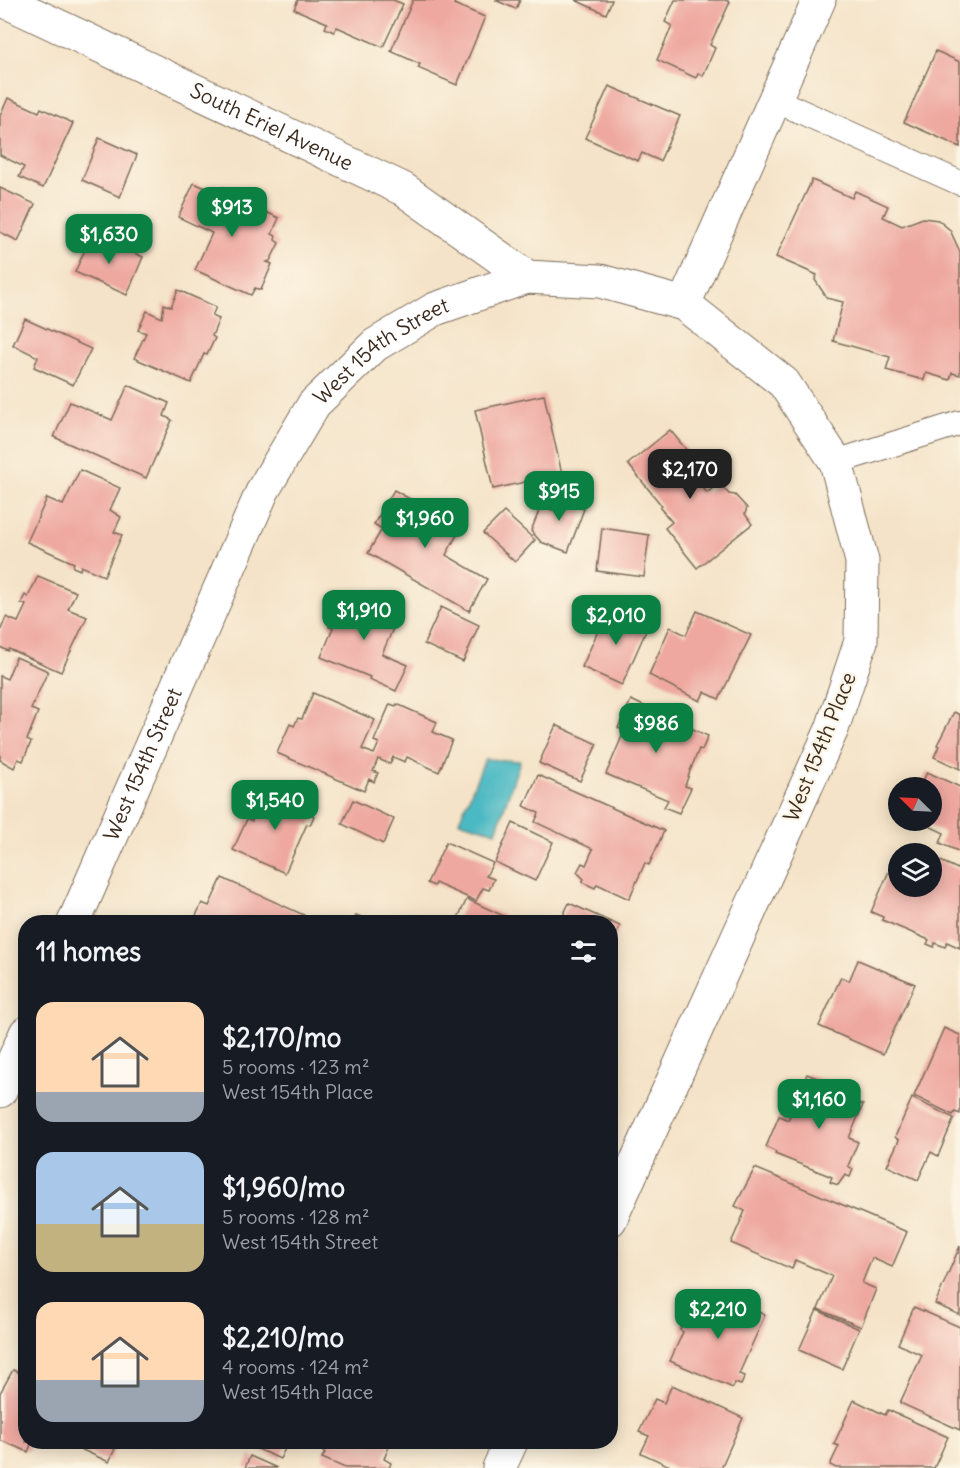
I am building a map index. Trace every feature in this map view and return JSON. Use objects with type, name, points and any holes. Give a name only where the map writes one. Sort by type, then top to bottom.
[{"type":"street","name":"South Eriel Avenue","points":[[3,0],[404,189],[527,277]]},
{"type":"street","points":[[684,304],[819,0]]},
{"type":"street","name":"West 154th Street","points":[[77,915],[263,490],[314,404],[375,345],[435,309],[527,277],[600,281],[684,304]]},
{"type":"street","name":"West 154th Place","points":[[618,1202],[832,729],[861,641],[862,561],[836,462],[784,382],[684,304]]},
{"type":"street","points":[[0,1091],[18,1051]]},
{"type":"street","points":[[499,1468],[508,1449]]},
{"type":"lane","points":[[775,100],[960,183]]},
{"type":"lane","points":[[836,462],[960,423]]},
{"type":"water","points":[[485,759],[520,761],[496,832],[459,821]]},
{"type":"building","points":[[298,0],[393,0],[403,4],[383,47],[337,27],[334,32],[325,28],[327,23],[294,9]]},
{"type":"building","points":[[413,0],[456,0],[454,4],[485,17],[457,85],[418,68],[420,64],[391,51]]},
{"type":"building","points":[[495,0],[520,0],[516,9]]},
{"type":"building","points":[[575,0],[612,0],[606,14]]},
{"type":"building","points":[[675,0],[725,0],[730,2],[710,45],[715,48],[703,76],[698,73],[696,78],[657,60],[672,26],[665,22]]},
{"type":"building","points":[[936,51],[960,62],[960,147],[904,122]]},
{"type":"building","points":[[609,86],[680,116],[660,161],[642,153],[638,161],[585,138]]},
{"type":"building","points":[[8,98],[39,112],[41,108],[73,123],[43,188],[19,177],[24,167],[0,155],[0,116]]},
{"type":"building","points":[[99,138],[137,155],[120,197],[82,180]]},
{"type":"building","points":[[812,180],[852,198],[855,191],[888,206],[883,217],[902,226],[923,218],[938,220],[950,230],[960,252],[960,375],[952,373],[950,380],[926,373],[924,380],[886,370],[890,357],[833,341],[843,302],[827,298],[815,280],[817,275],[776,257]]},
{"type":"building","points":[[194,183],[220,194],[223,187],[230,190],[228,195],[279,218],[272,234],[276,236],[275,240],[279,243],[270,261],[267,262],[272,264],[261,290],[255,288],[251,295],[195,270],[212,233],[178,217]]},
{"type":"building","points":[[0,188],[35,204],[18,241],[0,232]]},
{"type":"building","points":[[92,234],[143,257],[127,295],[75,272]]},
{"type":"building","points":[[178,290],[216,307],[212,316],[219,319],[212,336],[215,338],[207,355],[204,354],[191,383],[134,358],[146,333],[138,330],[147,311],[162,318],[164,304],[171,307]]},
{"type":"building","points":[[25,319],[91,349],[73,385],[34,367],[38,357],[13,345]]},
{"type":"building","points":[[128,385],[169,403],[164,416],[172,420],[146,478],[54,437],[70,402],[112,420]]},
{"type":"building","points":[[544,395],[562,474],[493,489],[475,410]]},
{"type":"building","points":[[670,430],[708,476],[699,483],[707,493],[719,483],[747,508],[745,514],[752,524],[697,568],[665,528],[672,522],[660,508],[662,506],[628,464]]},
{"type":"building","points":[[80,470],[120,488],[110,510],[121,517],[114,532],[122,535],[104,576],[81,566],[80,570],[73,567],[74,563],[27,542],[47,498],[63,505]]},
{"type":"building","points":[[394,490],[431,511],[435,506],[464,522],[446,555],[487,579],[469,611],[368,553],[382,529],[374,524]]},
{"type":"building","points":[[566,491],[582,497],[579,507],[584,509],[568,552],[541,542],[531,531],[541,506],[553,510],[558,498],[563,500]]},
{"type":"building","points":[[504,512],[535,540],[515,562],[483,533]]},
{"type":"building","points":[[602,528],[649,535],[644,577],[597,571]]},
{"type":"building","points":[[38,576],[76,592],[68,609],[87,617],[61,672],[0,647],[0,632],[6,617],[18,622],[26,605],[21,603],[25,595],[28,597]]},
{"type":"building","points":[[343,596],[355,601],[357,596],[399,615],[382,654],[408,665],[396,691],[369,679],[370,677],[321,657],[333,628],[329,627]]},
{"type":"building","points":[[609,606],[649,624],[622,685],[582,667]]},
{"type":"building","points":[[441,607],[479,625],[463,662],[424,644]]},
{"type":"building","points":[[697,611],[751,635],[719,699],[704,692],[700,701],[649,675],[670,627],[686,635]]},
{"type":"building","points":[[16,657],[48,671],[31,709],[38,712],[27,740],[31,742],[23,761],[18,759],[14,768],[0,760],[0,676],[7,679]]},
{"type":"building","points":[[313,693],[375,720],[362,749],[374,754],[379,743],[374,741],[390,704],[396,706],[397,704],[437,722],[433,732],[452,740],[439,772],[407,757],[405,762],[393,757],[390,764],[378,759],[373,771],[378,773],[374,782],[369,779],[364,791],[277,753],[290,724],[294,726],[298,718],[302,719]]},
{"type":"building","points":[[631,700],[708,736],[702,750],[699,749],[690,771],[685,786],[691,788],[679,813],[664,807],[668,800],[606,774],[623,734],[640,742],[641,739],[618,728]]},
{"type":"building","points":[[954,712],[960,715],[960,769],[934,757],[939,746],[937,745]]},
{"type":"building","points":[[556,725],[597,744],[580,781],[539,763]]},
{"type":"building","points":[[927,772],[938,777],[925,777]]},
{"type":"building","points":[[538,775],[664,831],[649,865],[645,863],[629,899],[597,884],[595,888],[582,882],[584,879],[577,872],[582,863],[586,865],[593,849],[535,822],[539,813],[524,806]]},
{"type":"building","points":[[942,779],[960,787],[960,852],[940,843],[944,833],[940,831],[942,831]]},
{"type":"building","points":[[272,789],[314,807],[311,814],[314,816],[310,825],[307,824],[285,873],[233,850],[247,819],[252,821],[255,814],[259,816]]},
{"type":"building","points":[[353,800],[394,819],[383,844],[342,824]]},
{"type":"building","points":[[513,823],[553,842],[535,881],[495,862]]},
{"type":"building","points":[[446,842],[493,863],[486,876],[494,879],[489,890],[483,888],[476,901],[435,883],[434,886],[427,883]]},
{"type":"building","points":[[942,862],[960,870],[960,948],[947,942],[945,947],[935,943],[934,947],[927,944],[929,940],[882,920],[883,917],[871,912],[888,874],[888,897],[942,897]]},
{"type":"building","points":[[222,878],[304,915],[196,915],[202,903],[209,906]]},
{"type":"building","points":[[467,899],[502,915],[459,915]]},
{"type":"building","points":[[569,903],[596,915],[563,915]]},
{"type":"building","points":[[858,960],[915,984],[883,1054],[819,1026],[841,977],[849,981]]},
{"type":"building","points":[[944,1028],[960,1035],[960,1114],[955,1112],[953,1115],[914,1096]]},
{"type":"building","points":[[807,1074],[850,1092],[848,1099],[863,1105],[849,1138],[858,1142],[848,1166],[853,1169],[850,1177],[845,1175],[838,1185],[830,1182],[832,1177],[775,1154],[776,1152],[766,1147],[779,1116],[788,1120]]},
{"type":"building","points":[[912,1098],[954,1118],[938,1156],[931,1152],[918,1180],[887,1166],[899,1140],[895,1137]]},
{"type":"building","points":[[755,1168],[907,1232],[892,1267],[872,1258],[862,1283],[876,1289],[861,1327],[818,1309],[832,1276],[795,1260],[792,1269],[731,1243],[745,1211],[735,1206]]},
{"type":"building","points":[[960,1246],[960,1315],[935,1304]]},
{"type":"building","points":[[710,1291],[765,1315],[739,1374],[745,1376],[741,1385],[735,1383],[733,1388],[670,1361],[683,1332],[680,1330],[688,1309],[700,1314]]},
{"type":"building","points":[[914,1307],[960,1327],[960,1430],[900,1403],[922,1355],[898,1344]]},
{"type":"building","points":[[817,1310],[859,1329],[842,1369],[799,1350]]},
{"type":"building","points":[[13,1370],[18,1372],[18,1448],[0,1440],[0,1393]]},
{"type":"building","points":[[672,1385],[743,1418],[721,1468],[674,1468],[641,1453],[649,1436],[639,1432],[655,1399],[664,1403]]},
{"type":"building","points":[[854,1400],[885,1415],[888,1410],[948,1437],[934,1468],[836,1468],[830,1465],[839,1446],[834,1444]]},
{"type":"building","points":[[80,1449],[115,1449],[109,1462]]},
{"type":"building","points":[[258,1449],[285,1449],[280,1459]]},
{"type":"building","points":[[325,1449],[388,1449],[384,1459],[391,1463],[389,1468],[345,1468],[322,1458],[325,1453],[323,1452]]},
{"type":"building","points":[[250,1456],[277,1468],[245,1468]]}]
